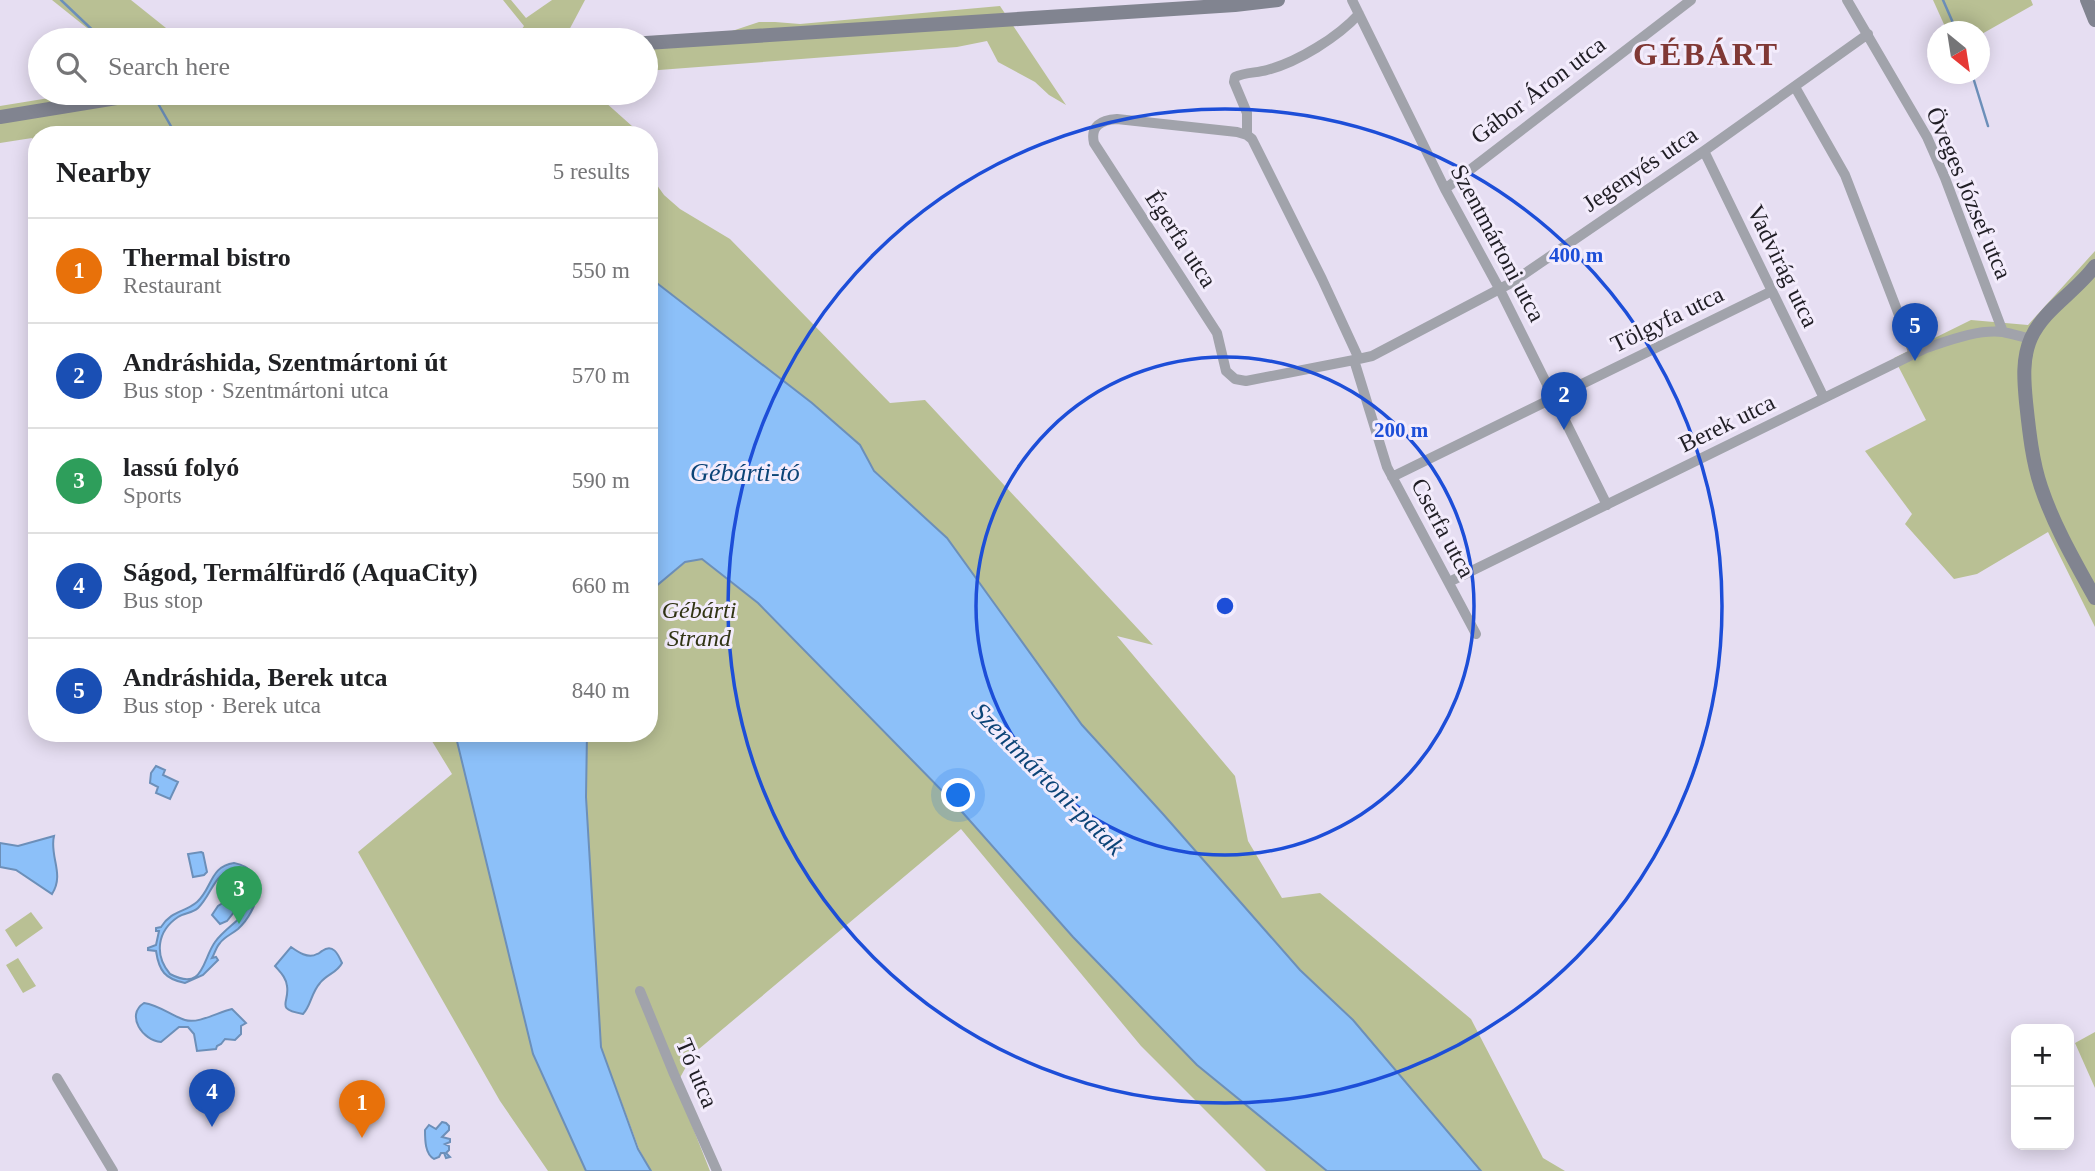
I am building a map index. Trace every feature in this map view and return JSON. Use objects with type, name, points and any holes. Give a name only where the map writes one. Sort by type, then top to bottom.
[{"type":"main road","points":[[658,42],[1236,5],[1278,0]]},
{"type":"main road","points":[[2087,0],[2095,20]]},
{"type":"main road","points":[[0,117],[72,105]]},
{"type":"main road","points":[[2095,266],[2041,323],[2031,339],[2025,365],[2029,426],[2041,486],[2059,530],[2095,598]]},
{"type":"street","name":"Gábor Áron utca","points":[[1445,189],[1691,0]]},
{"type":"street","name":"Öveges József utca","points":[[1847,0],[1918,119],[1936,156],[2003,332]]},
{"type":"street","name":"Szentmártoni utca","points":[[1357,5],[1445,189],[1500,290],[1607,505]]},
{"type":"street","name":"Cserfa utca","points":[[1357,5],[1336,36],[1269,70],[1235,77],[1234,82],[1247,113],[1247,135],[1258,148],[1328,291],[1356,359],[1384,458],[1392,477],[1476,634]]},
{"type":"street","name":"Jegenyés utca","points":[[1230,376],[1246,381],[1380,353],[1500,290],[1704,151],[1868,34]]},
{"type":"street","points":[[1795,87],[1844,175],[1914,354]]},
{"type":"street","name":"Égerfa utca","points":[[1230,376],[1224,367],[1217,333],[1093,139],[1094,128],[1104,120],[1117,119],[1247,135]]},
{"type":"street","name":"Vadvirág utca","points":[[1704,151],[1824,398]]},
{"type":"street","name":"Tölgyfa utca","points":[[1392,477],[1772,291]]},
{"type":"street","name":"Berek utca","points":[[1448,582],[1914,354],[1969,335],[2003,332],[2031,339]]},
{"type":"street","name":"Tó utca","points":[[640,991],[717,1171]]},
{"type":"street","points":[[57,1078],[113,1171]]},
{"type":"green space","points":[[52,0],[131,0],[166,28],[87,28]]},
{"type":"green space","points":[[503,0],[511,0],[526,18],[552,0],[585,0],[570,28],[523,28],[524,26]]},
{"type":"green space","points":[[1933,0],[2031,0],[2033,5],[1990,29],[1990,21],[1942,21]]},
{"type":"green space","points":[[1000,6],[1066,105],[1035,82],[998,62],[987,41],[957,47],[658,70],[658,36],[729,32],[759,22],[800,24]]},
{"type":"green space","points":[[28,101],[28,105],[608,105],[632,126],[28,126],[28,139],[0,143],[0,106]]},
{"type":"green space","points":[[658,187],[680,209],[730,239],[890,403],[925,400],[1153,645],[1117,636],[1235,776],[1248,841],[1282,898],[1320,893],[1471,1019],[1543,1158],[1565,1171],[1481,1171],[1353,1020],[1300,970],[1082,725],[947,539],[874,471],[860,445],[812,403],[658,284]]},
{"type":"green space","points":[[2095,251],[2095,627],[2048,532],[1977,574],[1954,579],[1905,524],[1912,514],[1865,451],[1926,420],[1894,358],[1971,320],[2028,325]]},
{"type":"green space","name":"Gébárti Strand","points":[[703,559],[758,603],[956,805],[1073,937],[1197,1065],[1327,1171],[1266,1171],[1141,1046],[961,829],[693,1054],[676,1085],[710,1171],[651,1171],[639,1149],[601,1047],[586,797],[587,742],[658,742],[658,585],[686,562]]},
{"type":"green space","points":[[432,742],[457,742],[533,1054],[586,1171],[548,1171],[500,1101],[358,852],[452,774]]},
{"type":"green space","points":[[31,912],[43,928],[16,947],[5,930]]},
{"type":"green space","points":[[18,958],[36,986],[23,993],[6,965]]},
{"type":"green space","points":[[2095,1032],[2095,1088],[2075,1043]]},
{"type":"water","name":"Gébárti-tó","points":[[658,284],[812,403],[860,445],[874,471],[947,538],[1082,725],[1300,970],[1353,1020],[1481,1171],[1327,1171],[1197,1065],[1073,937],[956,805],[758,603],[702,559],[685,562],[658,584]]},
{"type":"water","points":[[457,742],[587,742],[586,797],[601,1047],[638,1149],[651,1171],[586,1171],[533,1054]]},
{"type":"water","points":[[156,766],[165,770],[163,775],[178,782],[170,799],[156,793],[158,787],[150,783],[151,773]]},
{"type":"water","points":[[54,836],[57,879],[52,894],[16,870],[0,867],[0,843],[18,846]]},
{"type":"water","points":[[201,852],[207,872],[193,877],[188,854]]},
{"type":"water","points":[[234,863],[246,867],[253,874],[257,882],[257,892],[251,912],[238,929],[219,945],[212,958],[216,957],[218,960],[203,975],[185,983],[172,979],[161,969],[156,951],[148,950],[156,945],[159,931],[156,931],[156,928],[197,902],[216,873],[226,865]],"holes":[[[240,869],[250,877],[254,888],[246,910],[242,908],[243,915],[215,942],[196,977],[181,979],[170,974],[160,951],[166,929],[178,917],[198,908],[224,873]]]},
{"type":"water","points":[[226,901],[234,912],[227,921],[220,924],[212,915],[218,906]]},
{"type":"water","points":[[291,947],[310,956],[329,948],[337,953],[342,963],[317,987],[303,1014],[286,1007],[286,983],[275,966]]},
{"type":"water","points":[[144,1003],[190,1021],[232,1009],[246,1023],[241,1026],[241,1034],[235,1040],[225,1039],[216,1049],[197,1051],[194,1034],[188,1027],[179,1027],[161,1042],[148,1037],[136,1020],[136,1014]]},
{"type":"water","points":[[442,1122],[449,1126],[449,1130],[442,1137],[450,1139],[450,1142],[445,1144],[449,1146],[446,1153],[450,1157],[446,1158],[444,1153],[441,1153],[434,1159],[427,1150],[425,1130],[429,1125],[436,1129]]},
{"type":"waterway","name":"Szentmártoni-patak","points":[[61,0],[90,28]]},
{"type":"waterway","points":[[1943,0],[1952,21]]},
{"type":"waterway","points":[[1975,84],[1988,126]]},
{"type":"waterway","name":"Szentmártoni-patak","points":[[159,105],[171,126]]},
{"type":"place","name":"Andráshida, Berek utca","points":[[1915,361]]},
{"type":"place","name":"Andráshida, Szentmártoni út","points":[[1564,430]]},
{"type":"place","name":"lassú folyó","points":[[239,924]]},
{"type":"place","name":"Ságod, Termálfürdő (AquaCity)","points":[[212,1127]]},
{"type":"place","name":"Thermal bistro","points":[[362,1138]]},
{"type":"district","name":"GÉBÁRT","points":[[1706,54]]}]
